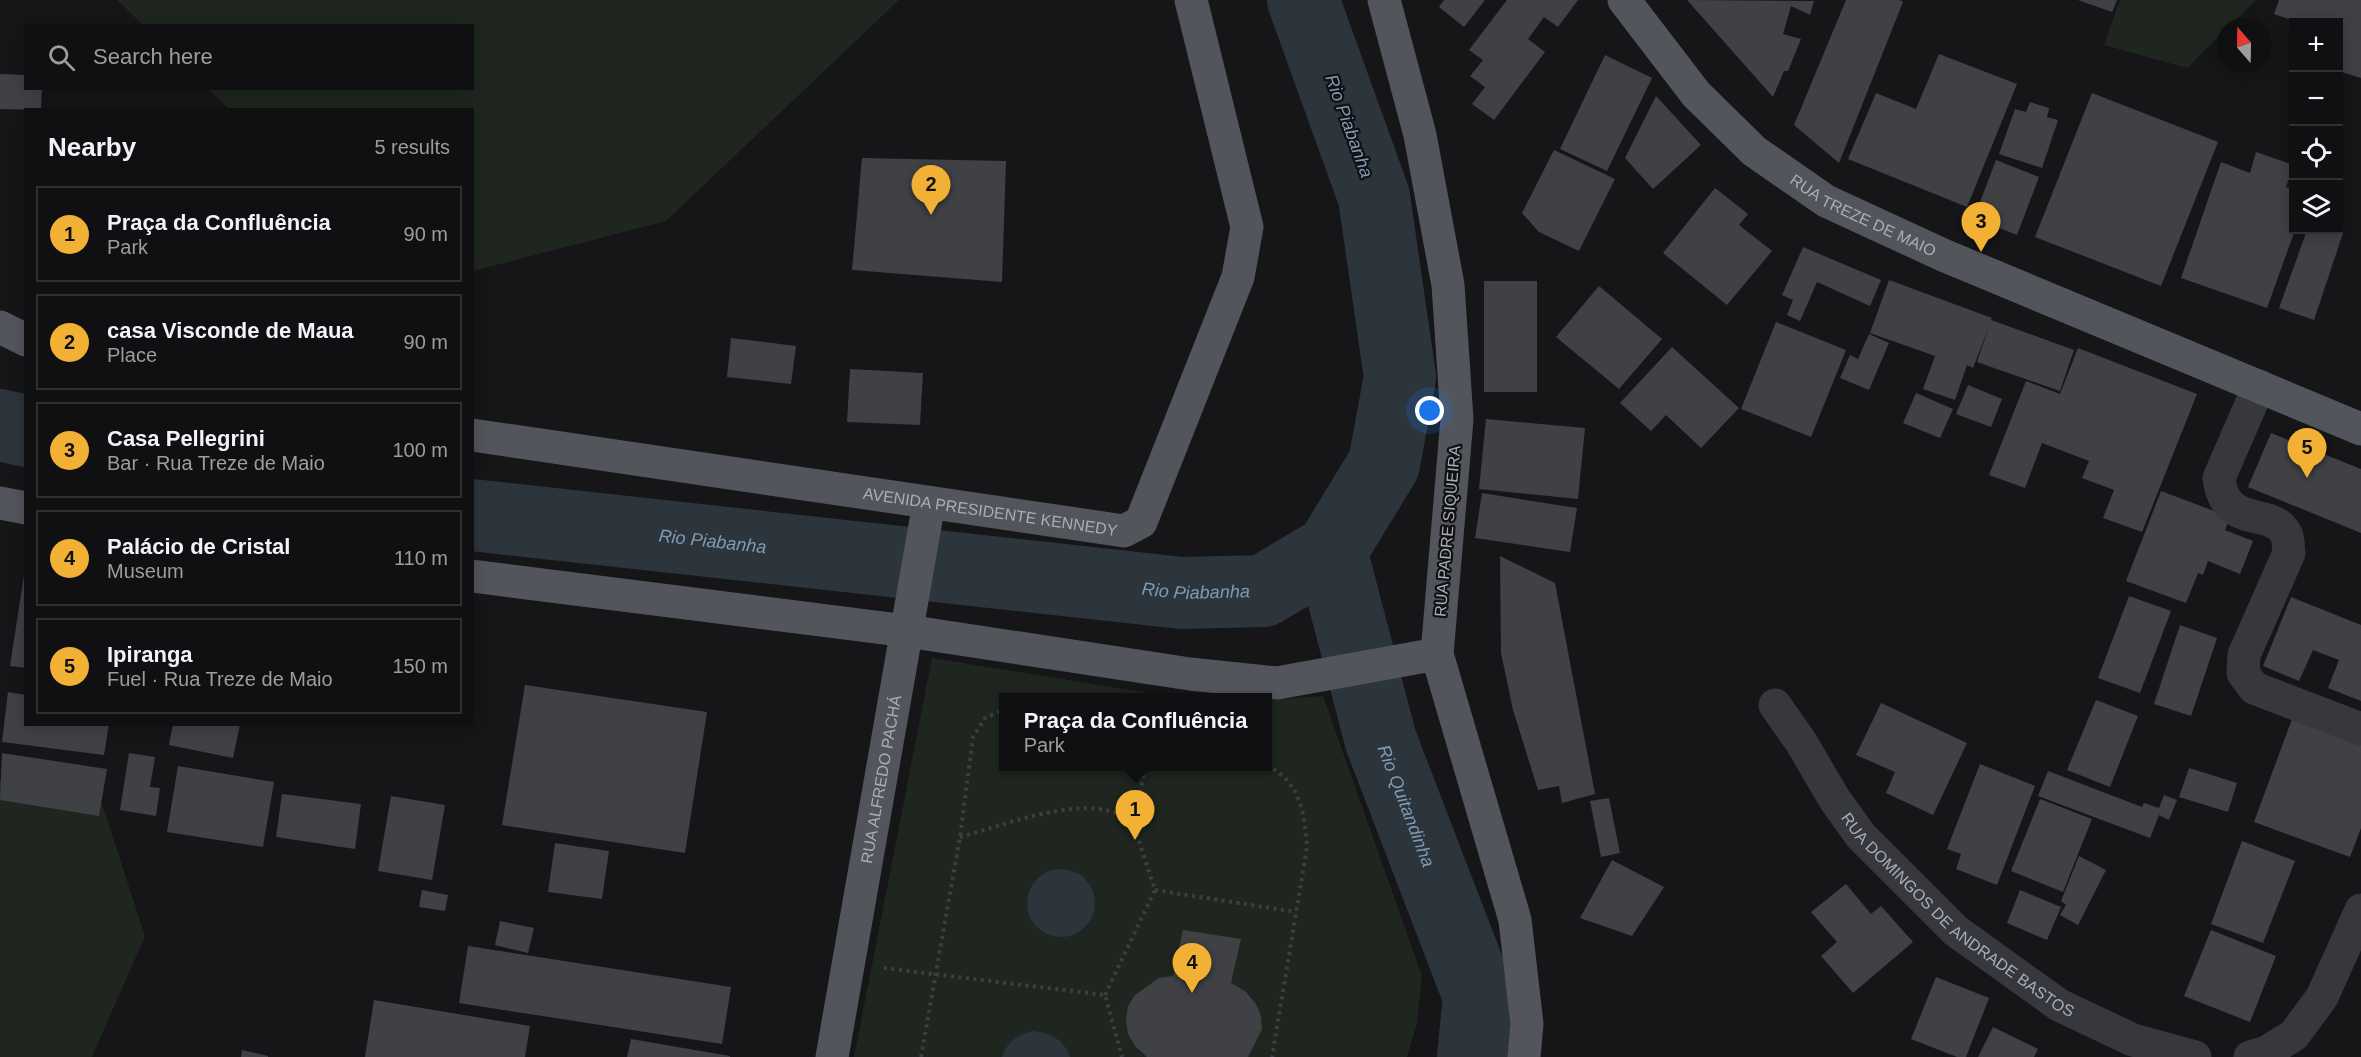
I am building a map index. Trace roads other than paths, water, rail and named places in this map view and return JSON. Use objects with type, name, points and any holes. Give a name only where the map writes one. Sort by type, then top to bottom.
[{"type":"main road","name":"AVENIDA PRESIDENTE KENNEDY","points":[[474,435],[928,511],[1124,531],[1141,522],[1238,277],[1247,227],[1191,0]]},
{"type":"main road","name":"RUA PADRE SIQUEIRA","points":[[1384,0],[1420,135],[1448,285],[1457,419],[1437,654],[1515,920],[1527,1024],[1524,1057]]},
{"type":"main road","name":"RUA TREZE DE MAIO","points":[[1624,0],[1696,94],[1754,151],[1826,201],[1943,255],[2361,429]]},
{"type":"main road","points":[[0,327],[24,339]]},
{"type":"main road","points":[[0,503],[24,508]]},
{"type":"main road","name":"RUA ALFREDO PACHÁ","points":[[832,1057],[928,511]]},
{"type":"main road","points":[[474,576],[909,621],[1190,674],[1277,683],[1437,654]]},
{"type":"street","points":[[2259,386],[2219,478],[2221,493],[2231,508],[2279,526],[2287,535],[2289,553],[2244,656],[2243,673],[2254,688],[2361,729]]},
{"type":"street","name":"RUA DOMINGOS DE ANDRADE BASTOS","points":[[1775,705],[1801,742],[1835,800],[1861,836],[1956,931],[2059,1005],[2133,1040],[2195,1057]]},
{"type":"street","points":[[2250,1057],[2267,1052],[2294,1035],[2322,997],[2361,910]]},
{"type":"waterway","name":"Rio Piabanha","points":[[474,515],[1182,593],[1263,591],[1331,551],[1384,464],[1400,377],[1374,197],[1303,0]]},
{"type":"waterway","name":"Rio Piabanha","points":[[0,425],[24,431]]},
{"type":"waterway","name":"Rio Quitandinha","points":[[1331,551],[1381,741],[1479,996],[1473,1057]]},
{"type":"place","name":"casa Visconde de Maua","points":[[931,215]]},
{"type":"place","name":"Casa Pellegrini","points":[[1981,252]]},
{"type":"place","name":"Ipiranga","points":[[2307,478]]},
{"type":"place","name":"Praça da Confluência","points":[[1135,840]]},
{"type":"place","name":"Palácio de Cristal","points":[[1192,993]]}]
